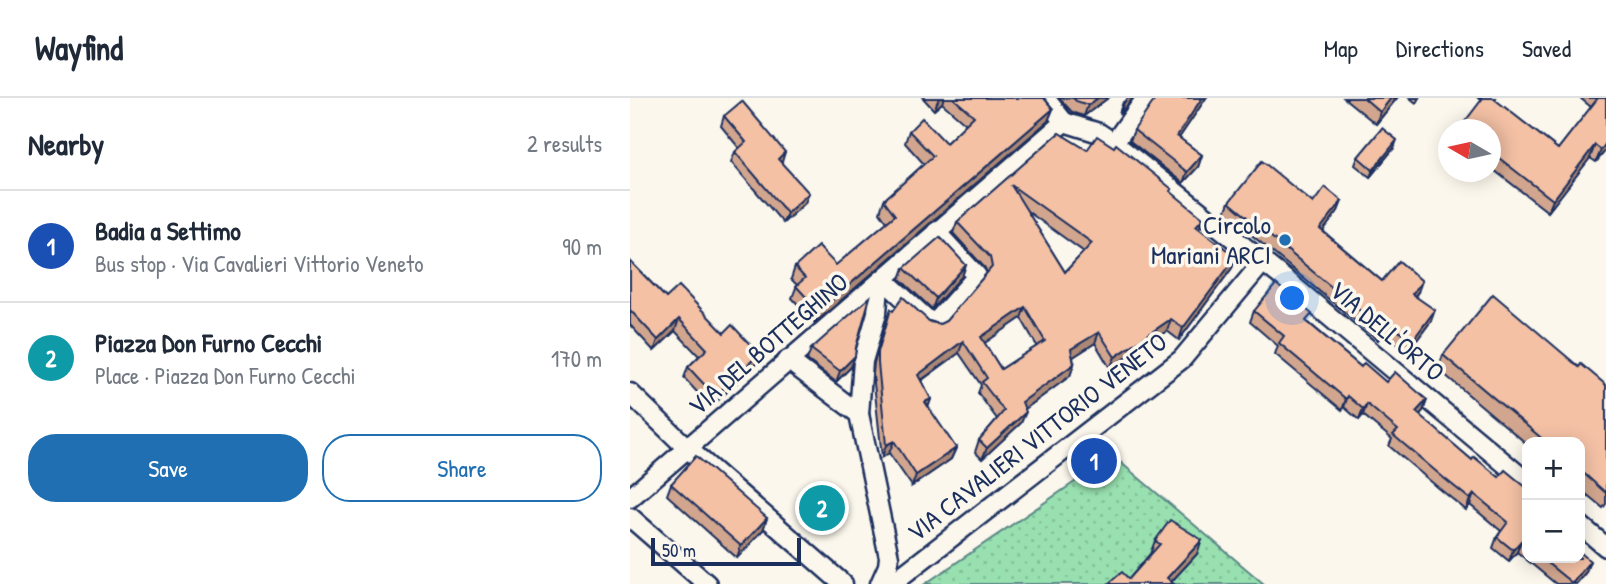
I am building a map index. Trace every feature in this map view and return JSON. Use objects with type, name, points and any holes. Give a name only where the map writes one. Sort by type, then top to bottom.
[{"type":"street","points":[[1045,98],[1064,122],[1099,133],[1114,143],[1146,98]]},
{"type":"street","name":"VIA DEL BOTTEGHINO","points":[[630,498],[1064,122]]},
{"type":"street","name":"VIA DELL'ORTO","points":[[1114,143],[1263,262],[1522,478]]},
{"type":"street","name":"VIA DEL BOTTEGHINO","points":[[882,282],[933,325],[977,275],[936,232]]},
{"type":"street","name":"VIA CAVALIERI VITTORIO VENETO","points":[[891,584],[1182,359],[1263,262]]},
{"type":"street","points":[[880,584],[888,566],[888,557],[859,414],[863,361],[877,313],[882,282]]},
{"type":"street","points":[[788,360],[859,414]]},
{"type":"street","name":"VIA DEL BOTTEGHINO","points":[[630,393],[687,448]]},
{"type":"street","points":[[687,448],[843,584]]},
{"type":"street","points":[[630,517],[707,584]]},
{"type":"street","points":[[1585,529],[1606,547]]},
{"type":"green space","points":[[1113,456],[1264,584],[925,584]]},
{"type":"building","points":[[953,98],[1044,98],[1053,109],[819,311],[796,286],[805,278],[795,267],[818,246],[836,265],[895,215],[884,200],[933,156],[909,131],[922,118],[946,143],[974,116]]},
{"type":"building","points":[[1073,98],[1098,98],[1088,105]]},
{"type":"building","points":[[1156,98],[1202,98],[1177,136],[1202,155],[1187,172],[1134,130]]},
{"type":"building","points":[[1364,98],[1391,98],[1380,112]]},
{"type":"building","points":[[1483,98],[1493,98],[1558,149],[1598,98],[1606,98],[1606,143],[1601,150],[1595,145],[1553,200],[1501,160],[1501,119],[1467,119]]},
{"type":"building","points":[[742,101],[785,152],[778,159],[809,193],[787,213],[735,152],[746,142],[724,116]]},
{"type":"building","points":[[1382,128],[1397,140],[1373,170],[1358,157]]},
{"type":"building","points":[[1059,133],[1087,150],[1097,136],[1114,147],[1116,144],[1172,189],[1170,191],[1203,218],[1196,226],[1236,257],[1183,328],[1171,319],[1115,357],[1099,332],[1071,349],[1074,364],[1022,402],[1026,412],[987,448],[979,440],[1004,411],[982,382],[987,378],[963,341],[918,375],[931,399],[925,402],[956,448],[916,475],[894,441],[886,445],[878,352],[891,309],[893,311],[903,297],[930,322],[940,324],[946,321],[992,267],[990,257],[957,222]],"holes":[[[1011,185],[1092,243],[1065,272]],[[1025,307],[1045,341],[1001,369],[981,337]]]},
{"type":"building","points":[[1262,161],[1313,203],[1325,187],[1342,201],[1320,229],[1382,281],[1399,261],[1422,281],[1412,294],[1435,310],[1412,341],[1387,322],[1382,329],[1229,202]]},
{"type":"building","points":[[940,237],[966,265],[936,298],[904,268]]},
{"type":"building","points":[[630,261],[666,298],[679,286],[724,333],[732,325],[759,354],[715,396],[688,367],[707,349],[679,319],[658,340],[630,310]]},
{"type":"building","points":[[1276,284],[1312,314],[1306,321],[1361,367],[1364,363],[1386,382],[1395,372],[1427,400],[1416,412],[1472,460],[1474,457],[1499,477],[1505,470],[1522,484],[1522,542],[1513,550],[1497,537],[1508,522],[1474,494],[1470,499],[1445,479],[1393,435],[1398,430],[1367,404],[1363,409],[1348,396],[1346,399],[1279,343],[1284,336],[1254,311]]},
{"type":"building","points":[[1493,294],[1579,367],[1581,364],[1606,385],[1606,493],[1585,474],[1585,437],[1540,437],[1443,355]]},
{"type":"building","points":[[870,297],[855,356],[840,371],[811,349]]},
{"type":"building","points":[[696,456],[767,518],[741,546],[671,484]]},
{"type":"building","points":[[1170,520],[1202,540],[1167,578],[1174,584],[1108,584],[1122,572],[1129,579],[1160,544],[1155,541]]},
{"type":"building","points":[[1585,556],[1590,561],[1572,583],[1547,563],[1585,563]]},
{"type":"place","name":"Circolo Mariani ARCI","points":[[1285,240]]},
{"type":"place","name":"Badia a Settimo","points":[[1094,461]]},
{"type":"place","name":"Piazza Don Furno Cecchi","points":[[822,508]]}]
